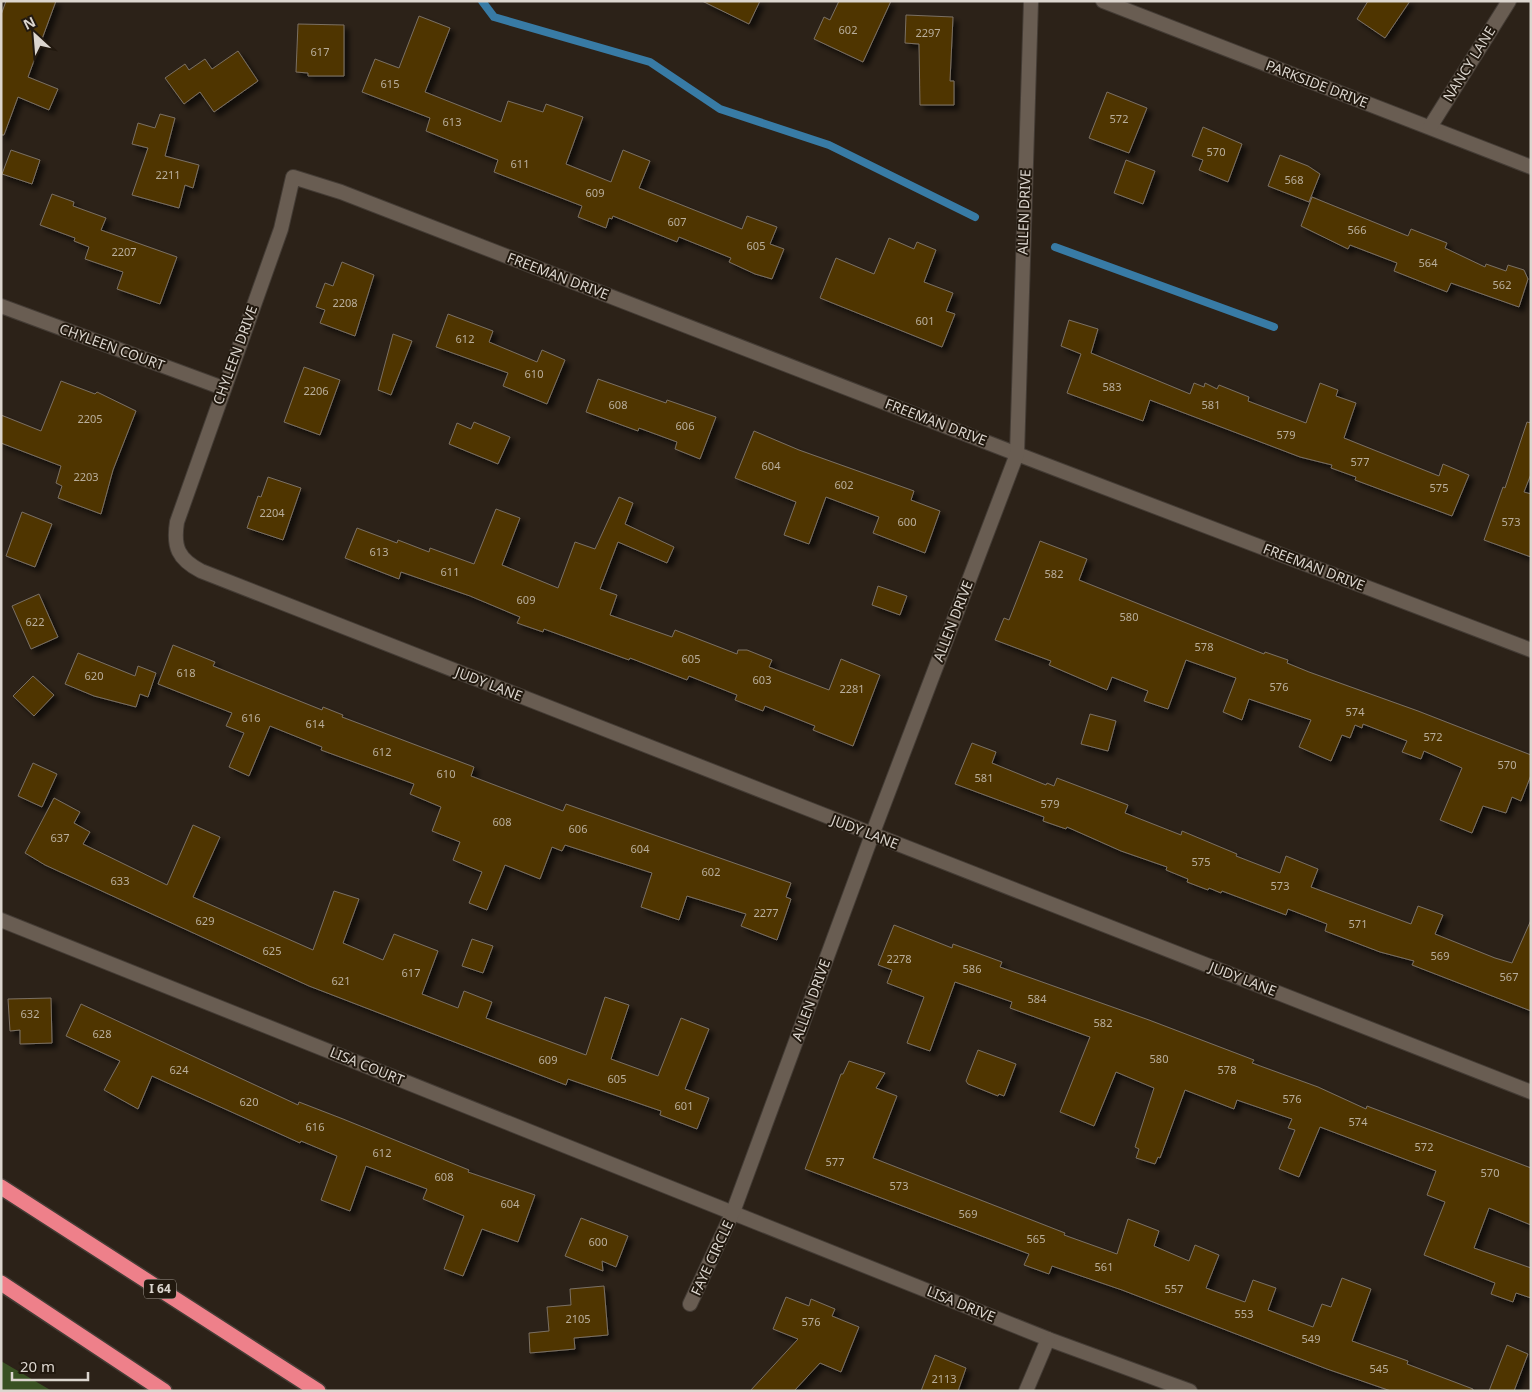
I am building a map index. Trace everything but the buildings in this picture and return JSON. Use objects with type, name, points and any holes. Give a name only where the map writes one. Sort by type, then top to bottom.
[{"type":"highway","name":"I 64","points":[[1,1187],[318,1391]]},
{"type":"highway","points":[[1,1284],[163,1391]]},
{"type":"street","name":"ALLEN DRIVE","points":[[733,1212],[872,835],[1017,454],[1031,1]]},
{"type":"street","name":"PARKSIDE DRIVE","points":[[1103,1],[1531,167]]},
{"type":"street","name":"NANCY LANE","points":[[1430,127],[1509,1]]},
{"type":"street","name":"CHYLEEN DRIVE","points":[[201,571],[187,564],[178,552],[174,537],[177,522],[281,229],[294,177],[342,192]]},
{"type":"street","name":"FREEMAN DRIVE","points":[[342,192],[1017,454],[1531,650]]},
{"type":"street","name":"CHYLEEN COURT","points":[[1,306],[223,388]]},
{"type":"street","name":"JUDY LANE","points":[[201,571],[1531,1092]]},
{"type":"street","name":"LISA COURT","points":[[1,920],[733,1212]]},
{"type":"street","name":"FAYE CIRCLE","points":[[690,1304],[733,1212]]},
{"type":"street","name":"LISA DRIVE","points":[[733,1212],[1048,1339],[1190,1391]]},
{"type":"street","points":[[1026,1391],[1048,1339]]},
{"type":"green space","points":[[1,1361],[52,1391],[1,1391]]},
{"type":"waterway","points":[[482,1],[494,17],[650,62],[720,109],[829,145],[975,217]]},
{"type":"waterway","points":[[1055,247],[1274,327]]}]
